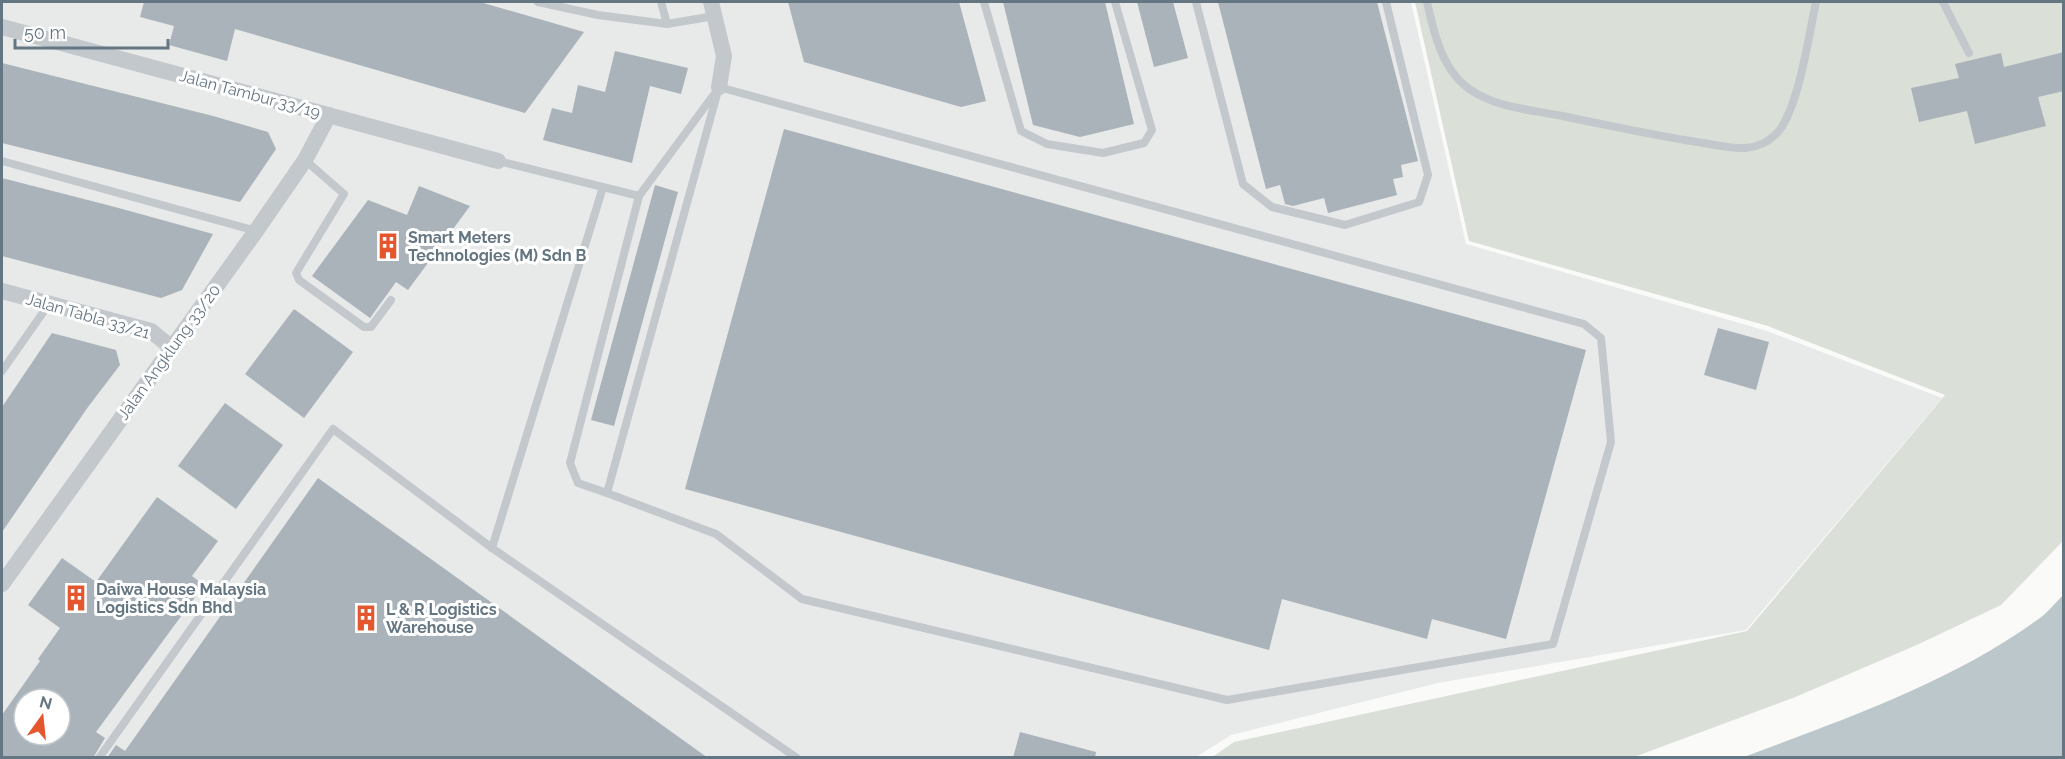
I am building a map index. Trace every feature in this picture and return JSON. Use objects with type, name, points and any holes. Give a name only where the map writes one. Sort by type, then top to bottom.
[{"type":"street","points":[[713,9],[724,56],[719,87]]},
{"type":"street","name":"Jalan Tambur 33/19","points":[[2,27],[498,161]]},
{"type":"street","name":"Jalan Angklung 33/20","points":[[2,584],[256,231],[305,160],[329,115]]},
{"type":"street","name":"Jalan Tabla 33/21","points":[[2,291],[151,331],[172,348]]},
{"type":"lane","points":[[538,2],[598,15],[667,24],[713,9]]},
{"type":"lane","points":[[661,2],[667,24]]},
{"type":"lane","points":[[984,2],[1021,131],[1047,144],[1103,153],[1144,143],[1152,130],[1115,2]]},
{"type":"lane","points":[[1196,2],[1243,184],[1272,207],[1346,225],[1419,202],[1428,175],[1386,2]]},
{"type":"lane","points":[[1427,2],[1434,32],[1443,56],[1459,79],[1472,92],[1487,99],[1677,139],[1744,148],[1756,147],[1765,143],[1783,126],[1792,103],[1816,2]]},
{"type":"lane","points":[[1943,2],[1969,53]]},
{"type":"lane","points":[[719,87],[1584,324],[1601,338],[1611,442],[1553,644],[1227,700],[802,599],[716,534],[578,483],[570,463],[639,196],[719,87]]},
{"type":"lane","points":[[607,493],[719,87]]},
{"type":"lane","points":[[305,160],[344,194],[297,273],[299,280],[364,327],[371,327],[391,300]]},
{"type":"lane","points":[[2,161],[256,231]]},
{"type":"lane","points":[[498,161],[639,196]]},
{"type":"lane","points":[[492,548],[603,187]]},
{"type":"lane","points":[[2,371],[50,303]]},
{"type":"lane","points":[[99,758],[333,429],[492,548],[797,758]]},
{"type":"shaded area","points":[[2,2],[1411,2],[1466,244],[1767,331],[1942,398],[1746,630],[1438,683],[1231,735],[1196,757],[2,757]]},
{"type":"shaded area","points":[[1415,2],[2063,2],[2063,541],[2001,605],[1919,644],[1793,698],[1634,757],[1211,758],[1234,742],[1747,631],[1945,395],[1768,326],[1469,241]]},
{"type":"shaded area","points":[[2063,595],[2063,757],[1744,757],[1858,714],[1969,663],[2041,618]]},
{"type":"building","points":[[144,2],[480,2],[584,32],[525,113],[235,29],[227,61],[169,45],[174,26],[140,17]]},
{"type":"building","points":[[788,2],[959,2],[986,101],[961,107],[804,62]]},
{"type":"building","points":[[1003,2],[1105,2],[1134,124],[1080,137],[1033,125]]},
{"type":"building","points":[[1137,2],[1173,2],[1188,58],[1154,67]]},
{"type":"building","points":[[1218,2],[1377,2],[1418,161],[1401,165],[1403,177],[1393,179],[1397,195],[1328,213],[1324,198],[1293,206],[1285,204],[1280,185],[1266,189]]},
{"type":"building","points":[[615,51],[688,68],[681,94],[650,86],[632,163],[543,140],[552,108],[572,113],[578,85],[605,92]]},
{"type":"building","points":[[2064,52],[2064,91],[2038,97],[2046,126],[1975,144],[1967,111],[1919,122],[1911,88],[1959,78],[1955,64],[2001,53],[2004,67]]},
{"type":"building","points":[[2,63],[268,132],[276,149],[240,202],[2,143]]},
{"type":"building","points":[[784,129],[1586,350],[1506,639],[1432,619],[1427,639],[1282,599],[1269,650],[685,489]]},
{"type":"building","points":[[2,178],[213,234],[182,290],[161,298],[2,256]]},
{"type":"building","points":[[655,185],[678,192],[614,426],[591,420]]},
{"type":"building","name":"Smart Meters Technologies (M) Sdn B","points":[[419,186],[470,206],[408,290],[396,282],[370,318],[312,276],[368,200],[407,215]]},
{"type":"building","points":[[294,309],[353,352],[304,418],[245,374]]},
{"type":"building","points":[[1718,328],[1769,342],[1756,390],[1704,375]]},
{"type":"building","points":[[52,333],[116,350],[120,365],[88,407],[2,532],[2,407]]},
{"type":"building","points":[[225,403],[283,445],[236,509],[178,466]]},
{"type":"building","name":"L & R Logistics Warehouse","points":[[318,478],[708,758],[107,758],[116,745],[125,751]]},
{"type":"building","name":"Daiwa House Malaysia Logistics Sdn Bhd","points":[[157,497],[218,541],[192,576],[204,585],[96,732],[105,738],[93,758],[2,758],[2,715],[12,701],[12,747],[72,747],[72,687],[22,687],[60,628],[28,605],[62,558],[96,582]]},
{"type":"building","points":[[1020,732],[1096,752],[1095,758],[1013,758]]},
{"type":"place","name":"Smart Meters Technologies (M) Sdn B","points":[[388,246]]},
{"type":"place","name":"Daiwa House Malaysia Logistics Sdn Bhd","points":[[76,598]]},
{"type":"place","name":"L & R Logistics Warehouse","points":[[366,618]]}]
